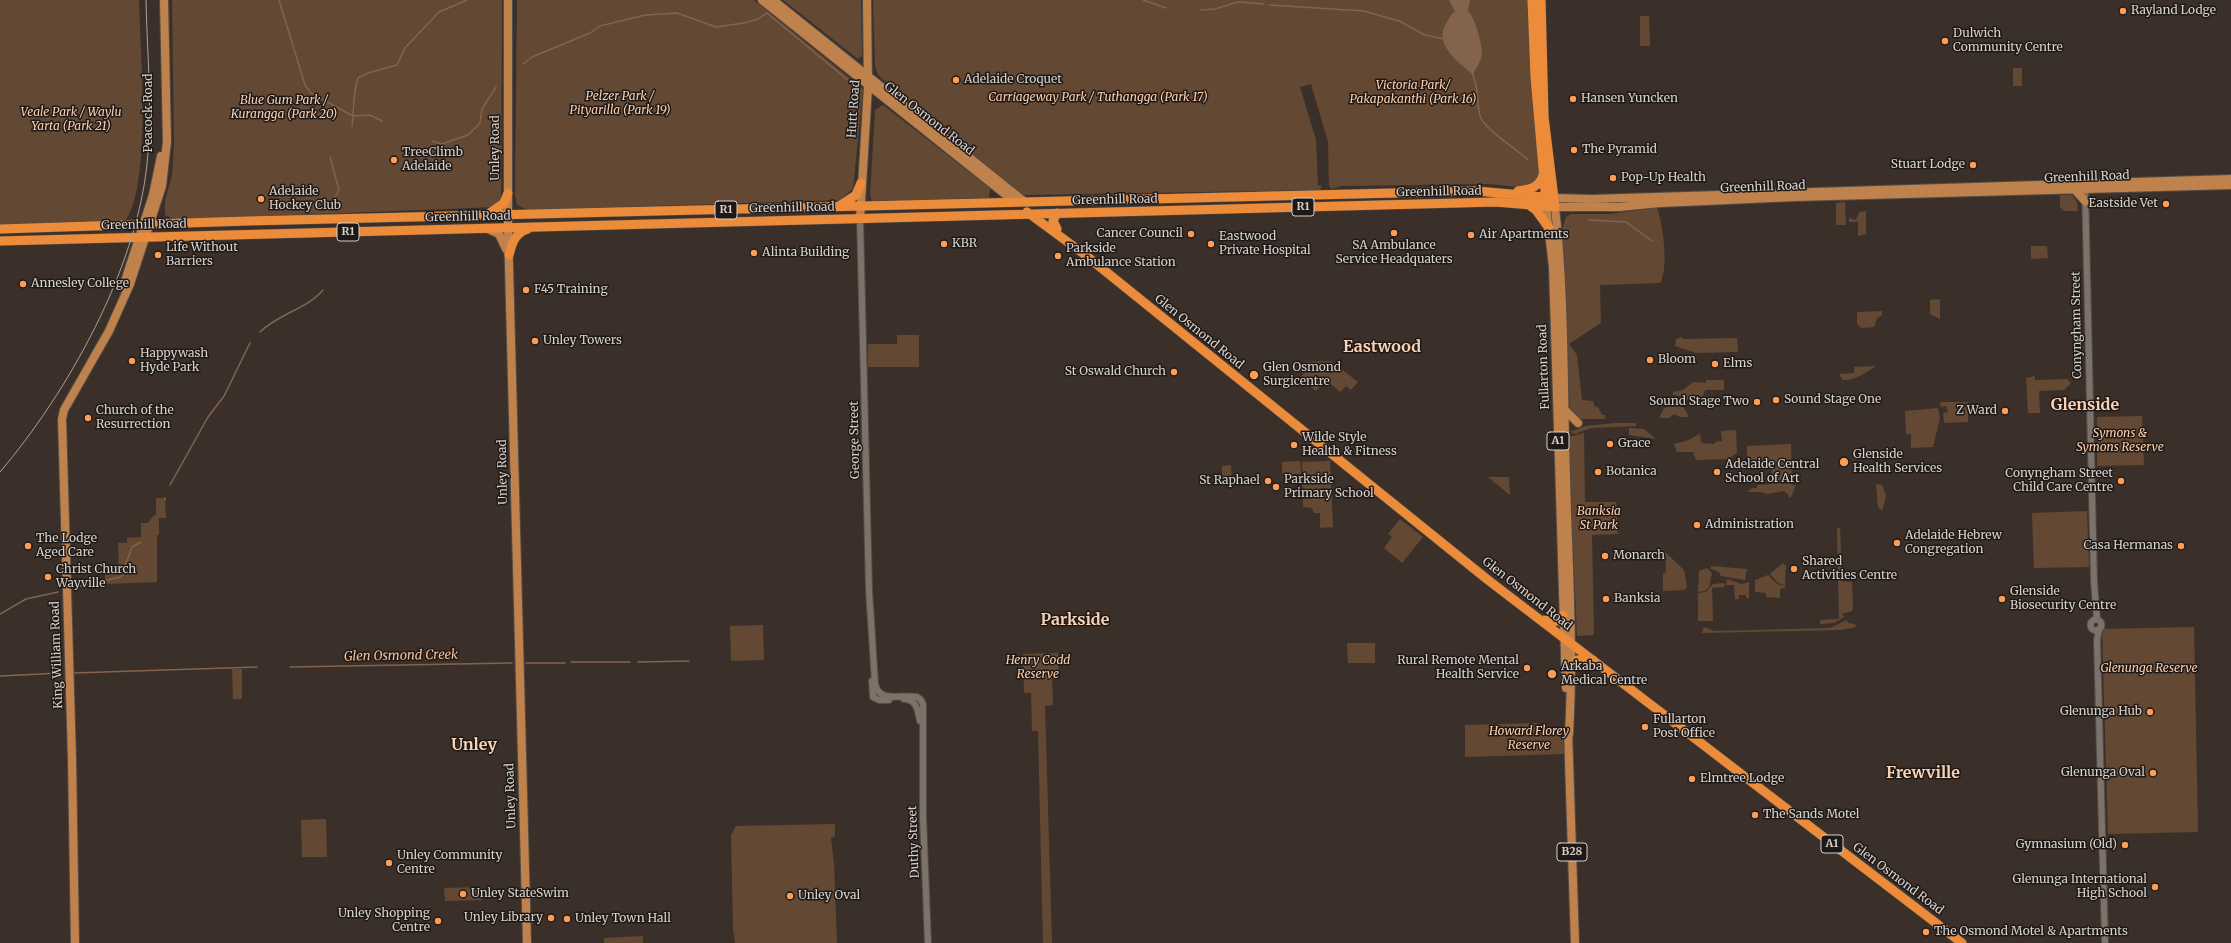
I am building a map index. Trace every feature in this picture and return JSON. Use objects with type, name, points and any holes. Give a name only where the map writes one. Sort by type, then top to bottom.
[{"type":"highway","name":"Fullarton Road","points":[[1532,0],[1535,77],[1543,175],[1550,197]]},
{"type":"highway","name":"Fullarton Road","points":[[1540,0],[1544,117],[1551,207]]},
{"type":"highway","name":"R1","points":[[1510,193],[1533,188],[1541,182],[1543,175]]},
{"type":"highway","points":[[837,207],[856,195],[861,183]]},
{"type":"highway","name":"Greenhill Road","points":[[0,229],[247,221],[508,216],[917,204],[1477,191],[1550,197]]},
{"type":"highway","points":[[484,216],[504,203],[508,193]]},
{"type":"highway","name":"Glen Osmond Road","points":[[1015,202],[1084,254],[1488,580],[1594,660],[1694,740],[1962,943]]},
{"type":"highway","name":"Glen Osmond Road","points":[[1025,202],[1074,243],[1084,254]]},
{"type":"highway","name":"Greenhill Road","points":[[0,241],[1488,202],[1551,207]]},
{"type":"highway","points":[[917,204],[918,217]]},
{"type":"highway","points":[[1528,205],[1536,210],[1549,228]]},
{"type":"highway","points":[[822,207],[825,214],[825,220]]},
{"type":"highway","points":[[721,210],[724,216],[722,222]]},
{"type":"highway","points":[[630,212],[640,217],[637,224]]},
{"type":"highway","points":[[651,212],[650,217],[657,224]]},
{"type":"highway","points":[[1057,213],[1053,222],[1057,229]]},
{"type":"highway","points":[[545,215],[544,218],[552,226]]},
{"type":"highway","points":[[426,217],[437,222],[455,223],[457,224],[458,229]]},
{"type":"highway","points":[[291,220],[292,223],[304,226],[298,234]]},
{"type":"highway","points":[[239,235],[240,229],[247,221]]},
{"type":"highway","points":[[183,223],[180,225],[180,229],[193,236]]},
{"type":"highway","points":[[70,227],[78,234],[77,238]]},
{"type":"highway","points":[[509,255],[518,234],[533,227]]},
{"type":"highway","points":[[1541,620],[1558,621],[1564,615]]},
{"type":"highway","points":[[1571,668],[1577,660],[1594,660]]},
{"type":"main road","name":"Peacock Road","points":[[147,224],[159,173],[163,142],[159,0]]},
{"type":"main road","name":"Peacock Road","points":[[147,224],[162,186],[167,156],[164,0]]},
{"type":"main road","name":"Unley Road","points":[[508,0],[508,228],[527,943]]},
{"type":"main road","name":"Glen Osmond Road","points":[[762,0],[868,87],[1015,202]]},
{"type":"main road","name":"Glen Osmond Road","points":[[773,0],[1025,202]]},
{"type":"main road","name":"Hutt Road","points":[[860,219],[861,183],[869,76],[866,0]]},
{"type":"main road","name":"Greenhill Road","points":[[1551,207],[1575,209],[1660,203],[1794,197],[2075,190],[2085,186],[2111,182],[2231,179]]},
{"type":"main road","points":[[2111,182],[2123,188]]},
{"type":"main road","name":"Greenhill Road","points":[[1550,197],[1592,199],[2085,186],[2123,188],[2231,185]]},
{"type":"main road","points":[[2075,190],[2085,201]]},
{"type":"main road","name":"Fullarton Road","points":[[1551,207],[1556,221],[1560,258],[1569,734],[1575,943]]},
{"type":"main road","name":"Fullarton Road","points":[[1551,207],[1549,228],[1553,267],[1564,615],[1571,668],[1569,734]]},
{"type":"main road","points":[[1556,221],[1563,214],[1575,209]]},
{"type":"main road","name":"King William Road","points":[[75,943],[72,747],[62,419],[64,410],[109,331],[147,224]]},
{"type":"main road","points":[[486,228],[499,234],[509,255]]},
{"type":"main road","points":[[1564,409],[1578,423]]},
{"type":"street","name":"Conyngham Street","points":[[2085,186],[2095,619]]},
{"type":"street","name":"George Street","points":[[860,219],[869,590],[875,686],[880,694],[888,697],[912,696],[921,700]]},
{"type":"street","points":[[2095,619],[2102,624],[2096,630],[2090,626],[2095,619]]},
{"type":"street","points":[[2096,630],[2106,943]]},
{"type":"street","name":"George Street","points":[[873,661],[871,690],[873,697],[879,700],[907,699],[915,704]]},
{"type":"street","name":"Duthy Street","points":[[921,700],[928,943]]},
{"type":"street","name":"Duthy Street","points":[[915,704],[918,710],[922,741]]},
{"type":"green space","name":"Veale Park / Waylu Yarta (Park 21)","points":[[0,0],[139,0],[142,82],[142,149],[139,179],[133,203],[125,221],[0,226]]},
{"type":"green space","name":"Blue Gum Park / Kurangga (Park 20)","points":[[172,0],[502,0],[501,203],[495,207],[192,219],[172,218],[165,215],[165,201],[172,175],[174,144]]},
{"type":"green space","name":"Pelzer Park / Pityarilla (Park 19)","points":[[517,0],[754,0],[863,89],[853,189],[839,200],[528,210],[517,205],[515,195]]},
{"type":"green space","points":[[783,0],[861,0],[862,56],[858,59]]},
{"type":"green space","name":"Carriageway Park / Tuthangga (Park 17)","points":[[873,0],[1529,0],[1540,177],[1537,183],[1519,187],[1488,184],[1341,186],[1332,189],[1329,186],[1328,142],[1311,84],[1300,87],[1316,140],[1318,185],[1322,186],[1320,190],[1022,195],[878,75],[875,66]]},
{"type":"green space","points":[[1640,16],[1649,16],[1650,46],[1640,46]]},
{"type":"green space","points":[[2013,68],[2022,68],[2022,86],[2013,86]]},
{"type":"green space","points":[[883,105],[990,188],[989,198],[872,201],[870,195],[875,110]]},
{"type":"green space","points":[[2060,195],[2072,195],[2077,202],[2078,211],[2064,211],[2060,207]]},
{"type":"green space","points":[[1845,202],[1846,225],[1836,225],[1836,203]]},
{"type":"green space","points":[[1657,208],[1663,235],[1665,257],[1663,276],[1660,283],[1600,285],[1601,323],[1569,344],[1577,355],[1582,400],[1593,401],[1595,407],[1598,407],[1602,415],[1605,415],[1605,419],[1580,419],[1570,415],[1562,230],[1566,217],[1571,214],[1609,214]]},
{"type":"green space","points":[[1866,211],[1866,234],[1858,236],[1858,222],[1849,222],[1849,218],[1856,220],[1859,212]]},
{"type":"green space","points":[[2031,246],[2047,246],[2048,258],[2031,259]]},
{"type":"green space","points":[[1940,299],[1940,319],[1930,314],[1930,300]]},
{"type":"green space","points":[[1882,311],[1882,315],[1877,318],[1874,327],[1861,328],[1857,324],[1857,312]]},
{"type":"green space","points":[[897,335],[919,335],[919,367],[868,367],[868,344],[897,344]]},
{"type":"green space","points":[[1682,337],[1683,339],[1737,338],[1738,352],[1696,353],[1675,346],[1676,339]]},
{"type":"green space","points":[[1331,361],[1358,382],[1351,390],[1346,386],[1340,392],[1326,380],[1316,391],[1300,378],[1307,369],[1306,362]]},
{"type":"green space","points":[[1876,366],[1852,379],[1843,380],[1840,376],[1840,374],[1854,373],[1854,367]]},
{"type":"green space","points":[[2035,376],[2035,380],[2067,379],[2071,383],[2064,390],[2039,391],[2040,413],[2028,413],[2026,378]]},
{"type":"green space","points":[[1706,380],[1724,380],[1724,390],[1705,390],[1700,403],[1673,395],[1673,392],[1683,390],[1693,382],[1706,383]]},
{"type":"green space","points":[[1940,402],[1968,402],[1968,422],[1944,423],[1943,413],[1948,412],[1946,406],[1941,407]]},
{"type":"green space","points":[[1674,404],[1684,408],[1689,417],[1680,417],[1674,414],[1669,418],[1659,418],[1664,408],[1674,406]]},
{"type":"green space","points":[[1938,408],[1940,418],[1933,447],[1911,448],[1911,434],[1906,434],[1905,411]]},
{"type":"green space","name":"Symons & Symons Reserve","points":[[2142,416],[2144,465],[2097,466],[2097,417]]},
{"type":"green space","points":[[1636,423],[1636,426],[1591,428],[1575,434],[1570,432],[1585,426]]},
{"type":"green space","points":[[1629,428],[1644,429],[1656,439],[1629,435]]},
{"type":"green space","points":[[1736,430],[1737,453],[1728,459],[1696,460],[1693,452],[1677,452],[1674,444],[1686,441],[1700,434],[1701,443],[1715,444],[1715,442],[1722,441],[1721,431]]},
{"type":"green space","name":"Banksia St Park","points":[[1584,433],[1585,502],[1616,502],[1618,534],[1592,535],[1594,635],[1577,636],[1568,437]]},
{"type":"green space","points":[[1791,444],[1792,485],[1796,485],[1791,497],[1789,498],[1788,494],[1784,491],[1767,494],[1761,492],[1747,492],[1752,488],[1757,488],[1757,485],[1772,484],[1771,461],[1751,461],[1747,458],[1747,446]]},
{"type":"green space","points":[[1300,461],[1301,474],[1282,474],[1282,462]]},
{"type":"green space","points":[[1330,461],[1333,527],[1320,528],[1320,513],[1314,513],[1312,508],[1303,507],[1302,462]]},
{"type":"green space","points":[[1231,465],[1232,485],[1222,485],[1222,466]]},
{"type":"green space","points":[[1488,477],[1509,477],[1510,495]]},
{"type":"green space","points":[[1876,484],[1882,485],[1886,496],[1882,511],[1878,507]]},
{"type":"green space","points":[[156,498],[165,498],[166,518],[159,518],[159,535],[157,535],[157,582],[105,584],[105,573],[119,572],[118,543],[127,543],[127,538],[141,537],[141,523],[148,523],[153,516],[156,515]]},
{"type":"green space","points":[[2087,511],[2089,567],[2034,568],[2032,513]]},
{"type":"green space","points":[[1400,519],[1423,537],[1402,563],[1384,548],[1392,537],[1388,534]]},
{"type":"green space","points":[[1837,528],[1840,528],[1842,581],[1852,582],[1853,608],[1852,611],[1842,614],[1844,617],[1834,623],[1820,624],[1820,620],[1839,619]]},
{"type":"green space","points":[[1665,552],[1684,570],[1687,587],[1684,590],[1663,591],[1663,574],[1666,572]]},
{"type":"green space","points":[[1783,563],[1786,566],[1785,586],[1777,582],[1770,574]]},
{"type":"green space","points":[[1711,566],[1747,569],[1745,580],[1721,576],[1719,572],[1711,569]]},
{"type":"green space","points":[[1707,568],[1712,573],[1709,587],[1705,591],[1698,592],[1699,571]]},
{"type":"green space","points":[[1768,575],[1777,584],[1787,587],[1780,589],[1780,598],[1766,597],[1766,593],[1755,592],[1755,580]]},
{"type":"green space","points":[[1727,579],[1741,584],[1749,582],[1749,598],[1746,598],[1746,595],[1739,595],[1739,599],[1735,599],[1734,585],[1726,585]]},
{"type":"green space","points":[[1724,583],[1725,587],[1712,588],[1713,621],[1698,621],[1698,593],[1706,592],[1713,584]]},
{"type":"green space","points":[[1847,620],[1848,623],[1855,624],[1856,627],[1841,630],[1702,633],[1704,627],[1714,631],[1830,628]]},
{"type":"green space","points":[[763,625],[764,660],[731,661],[730,626]]},
{"type":"green space","name":"Glenunga Reserve","points":[[2194,627],[2198,832],[2108,834],[2102,629]]},
{"type":"green space","points":[[1347,643],[1375,643],[1375,663],[1348,663]]},
{"type":"green space","name":"Henry Codd Reserve","points":[[1058,653],[1059,676],[1052,676],[1053,705],[1045,706],[1052,943],[1043,943],[1038,731],[1032,731],[1031,693],[1024,693],[1023,654]]},
{"type":"green space","points":[[232,669],[242,669],[242,699],[233,699]]},
{"type":"green space","name":"Howard Florey Reserve","points":[[1537,723],[1537,725],[1550,729],[1563,729],[1564,754],[1465,757],[1465,725]]},
{"type":"green space","points":[[326,819],[327,857],[302,857],[301,820]]},
{"type":"green space","name":"Unley Oval","points":[[835,824],[835,836],[831,838],[834,864],[837,943],[735,943],[733,928],[731,835],[736,826]]},
{"type":"green space","name":"Unley StateSwim","points":[[482,887],[482,900],[445,901],[444,888]]},
{"type":"green space","points":[[643,936],[643,943],[604,943],[604,938]]},
{"type":"shaded area","points":[[1449,0],[1470,0],[1468,11],[1473,18],[1481,43],[1482,52],[1480,61],[1473,75],[1455,59],[1445,46],[1443,32],[1451,15],[1455,12]]},
{"type":"waterway","points":[[279,0],[305,85],[311,93],[353,116],[370,115],[382,121]]},
{"type":"waterway","points":[[352,126],[354,96],[358,78],[368,73],[397,65],[405,48],[439,12],[467,0]]},
{"type":"waterway","points":[[1143,0],[1166,8]]},
{"type":"waterway","points":[[1201,10],[1215,9],[1238,2],[1264,4]]},
{"type":"waterway","points":[[1269,5],[1364,11],[1399,21],[1425,35],[1444,39]]},
{"type":"waterway","points":[[523,64],[532,57],[590,33],[600,26],[645,15],[677,13],[716,27],[744,23],[758,19],[767,13],[861,91]]},
{"type":"waterway","points":[[1472,73],[1476,85],[1480,116],[1483,121],[1494,133],[1528,160]]},
{"type":"waterway","points":[[432,141],[442,144],[468,135],[480,123],[482,109],[496,87]]},
{"type":"waterway","points":[[327,211],[339,190],[330,157]]},
{"type":"waterway","points":[[1589,220],[1626,222],[1652,241]]},
{"type":"waterway","points":[[260,332],[275,321],[309,302],[323,290]]},
{"type":"waterway","points":[[170,485],[208,417],[224,396],[250,343]]},
{"type":"waterway","points":[[71,588],[121,577],[132,547],[141,542]]},
{"type":"waterway","points":[[0,614],[26,599],[58,592]]},
{"type":"waterway","name":"Glen Osmond Creek","points":[[638,662],[689,661]]},
{"type":"waterway","name":"Glen Osmond Creek","points":[[571,662],[630,662]]},
{"type":"waterway","name":"Glen Osmond Creek","points":[[290,667],[512,663]]},
{"type":"waterway","name":"Glen Osmond Creek","points":[[526,663],[565,663]]},
{"type":"waterway","name":"Glen Osmond Creek","points":[[73,673],[257,667]]},
{"type":"waterway","name":"Glen Osmond Creek","points":[[0,676],[61,673]]},
{"type":"tram line","points":[[0,472],[50,405],[73,367],[95,328],[114,287],[129,246],[140,204],[149,144],[150,103],[146,0]]},
{"type":"place","name":"Rayland Lodge","points":[[2123,11]]},
{"type":"place","name":"Dulwich Community Centre","points":[[1945,41]]},
{"type":"place","name":"Adelaide Croquet","points":[[956,80]]},
{"type":"place","name":"Hansen Yuncken","points":[[1573,99]]},
{"type":"place","name":"The Pyramid","points":[[1574,150]]},
{"type":"place","name":"TreeClimb Adelaide","points":[[394,160]]},
{"type":"place","name":"Stuart Lodge","points":[[1973,165]]},
{"type":"place","name":"Pop-Up Health","points":[[1613,178]]},
{"type":"place","name":"Adelaide Hockey Club","points":[[261,199]]},
{"type":"place","name":"Eastside Vet","points":[[2166,204]]},
{"type":"place","name":"SA Ambulance Service Headquaters","points":[[1394,233]]},
{"type":"place","name":"Cancer Council","points":[[1191,234]]},
{"type":"place","name":"Air Apartments","points":[[1471,235]]},
{"type":"place","name":"KBR","points":[[944,244]]},
{"type":"place","name":"Eastwood Private Hospital","points":[[1211,244]]},
{"type":"place","name":"Alinta Building","points":[[754,253]]},
{"type":"place","name":"Life Without Barriers","points":[[158,255]]},
{"type":"place","name":"Parkside Ambulance Station","points":[[1058,256]]},
{"type":"place","name":"Annesley College","points":[[23,284]]},
{"type":"place","name":"F45 Training","points":[[526,290]]},
{"type":"place","name":"Unley Towers","points":[[535,341]]},
{"type":"place","name":"Bloom","points":[[1650,360]]},
{"type":"place","name":"Happywash Hyde Park","points":[[132,361]]},
{"type":"place","name":"Elms","points":[[1715,364]]},
{"type":"place","name":"St Oswald Church","points":[[1174,372]]},
{"type":"place","name":"Glen Osmond Surgicentre","points":[[1254,375]]},
{"type":"place","name":"Sound Stage One","points":[[1776,400]]},
{"type":"place","name":"Sound Stage Two","points":[[1757,402]]},
{"type":"place","name":"Z Ward","points":[[2005,411]]},
{"type":"place","name":"Church of the Resurrection","points":[[88,418]]},
{"type":"place","name":"Grace","points":[[1610,444]]},
{"type":"place","name":"Wilde Style Health & Fitness","points":[[1294,445]]},
{"type":"place","name":"Glenside Health Services","points":[[1844,462]]},
{"type":"place","name":"Botanica","points":[[1598,472]]},
{"type":"place","name":"Adelaide Central School of Art","points":[[1717,472]]},
{"type":"place","name":"St Raphael","points":[[1268,481]]},
{"type":"place","name":"Conyngham Street Child Care Centre","points":[[2121,481]]},
{"type":"place","name":"Parkside Primary School","points":[[1276,487]]},
{"type":"place","name":"Administration","points":[[1697,525]]},
{"type":"place","name":"Adelaide Hebrew Congregation","points":[[1897,543]]},
{"type":"place","name":"The Lodge Aged Care","points":[[28,546]]},
{"type":"place","name":"Casa Hermanas","points":[[2181,546]]},
{"type":"place","name":"Monarch","points":[[1605,556]]},
{"type":"place","name":"Shared Activities Centre","points":[[1794,569]]},
{"type":"place","name":"Christ Church Wayville","points":[[48,577]]},
{"type":"place","name":"Banksia","points":[[1606,599]]},
{"type":"place","name":"Glenside Biosecurity Centre","points":[[2002,599]]},
{"type":"place","name":"Rural Remote Mental Health Service","points":[[1527,668]]},
{"type":"place","name":"Arkaba Medical Centre","points":[[1552,674]]},
{"type":"place","name":"Glenunga Hub","points":[[2150,712]]},
{"type":"place","name":"Fullarton Post Office","points":[[1645,727]]},
{"type":"place","name":"Glenunga Oval","points":[[2153,773]]},
{"type":"place","name":"Elmtree Lodge","points":[[1692,779]]},
{"type":"place","name":"The Sands Motel","points":[[1755,815]]},
{"type":"place","name":"Gymnasium (Old)","points":[[2125,845]]},
{"type":"place","name":"Unley Community Centre","points":[[389,863]]},
{"type":"place","name":"Glenunga International High School","points":[[2155,887]]},
{"type":"place","name":"Unley StateSwim","points":[[463,894]]},
{"type":"place","name":"Unley Oval","points":[[790,896]]},
{"type":"place","name":"Unley Library","points":[[551,918]]},
{"type":"place","name":"Unley Town Hall","points":[[567,919]]},
{"type":"place","name":"Unley Shopping Centre","points":[[438,921]]},
{"type":"place","name":"The Osmond Motel & Apartments","points":[[1926,932]]},
{"type":"district","name":"Eastwood","points":[[1382,347]]},
{"type":"district","name":"Glenside","points":[[2085,405]]},
{"type":"district","name":"Parkside","points":[[1075,620]]},
{"type":"district","name":"Unley","points":[[474,745]]},
{"type":"district","name":"Frewville","points":[[1923,773]]},
{"type":"park label","name":"Victoria Park/ Pakapakanthi (Park 16)","points":[[1413,93]]}]
